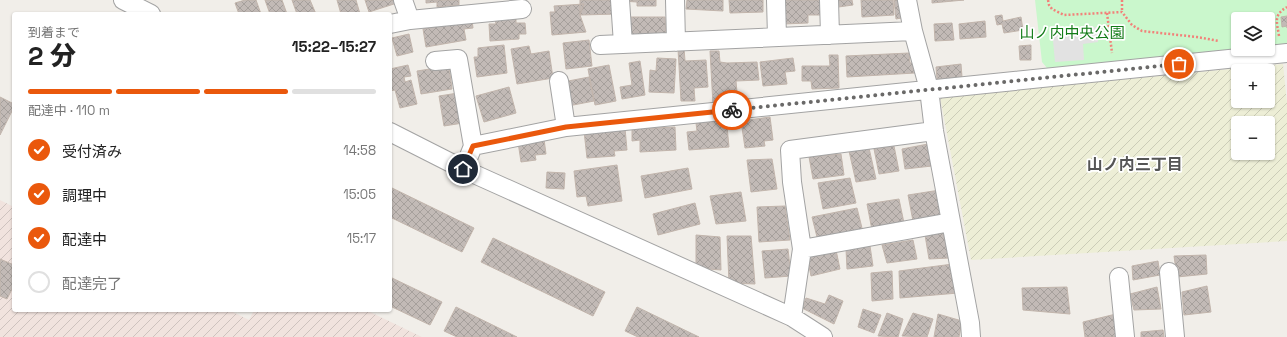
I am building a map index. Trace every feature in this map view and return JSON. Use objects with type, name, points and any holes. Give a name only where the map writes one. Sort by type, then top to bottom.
[{"type":"street","points":[[123,0],[147,12]]},
{"type":"street","points":[[403,0],[410,20]]},
{"type":"street","points":[[620,0],[623,44]]},
{"type":"street","points":[[675,0],[676,42]]},
{"type":"street","points":[[776,0],[776,37]]},
{"type":"street","points":[[829,0],[830,35]]},
{"type":"street","points":[[906,0],[929,89],[934,131],[970,323],[971,337]]},
{"type":"street","points":[[392,24],[410,20],[522,9]]},
{"type":"street","points":[[600,45],[913,31]]},
{"type":"street","points":[[473,146],[566,127],[929,89],[1283,46]]},
{"type":"street","points":[[435,61],[458,59],[473,146],[463,169]]},
{"type":"street","points":[[559,81],[566,127]]},
{"type":"street","points":[[792,317],[802,249],[792,182],[790,150],[934,131]]},
{"type":"street","points":[[392,133],[463,169],[792,317],[823,337]]},
{"type":"street","points":[[802,249],[951,222]]},
{"type":"street","points":[[1169,272],[1175,337]]},
{"type":"street","points":[[1119,277],[1125,337]]},
{"type":"path","points":[[1048,0],[1052,9],[1064,16],[1122,12]]},
{"type":"path","points":[[1122,0],[1122,12],[1132,25],[1142,31],[1197,37],[1225,42]]},
{"type":"path","points":[[1283,46],[1277,18],[1279,13],[1287,7]]},
{"type":"path","points":[[1107,13],[1112,54]]},
{"type":"shaded area","points":[[1097,27],[1098,42],[1083,44],[1084,60],[1055,62],[1052,30]]},
{"type":"shaded area","points":[[0,200],[12,206],[12,312],[233,312],[249,320],[253,312],[370,312],[422,337],[0,337]]},
{"type":"green space","name":"山ノ内中央公園","points":[[1035,0],[1287,0],[1287,47],[1275,48],[1275,12],[1231,12],[1231,52],[1047,68],[1042,62]]},
{"type":"green space","points":[[1283,64],[1287,103],[1287,241],[971,260],[940,97],[1231,69],[1231,108],[1275,108],[1275,65]]},
{"type":"building","points":[[245,0],[256,0],[260,12],[238,12],[235,3]]},
{"type":"building","points":[[265,0],[282,0],[286,12],[269,12]]},
{"type":"building","points":[[292,0],[310,0],[315,12],[296,12]]},
{"type":"building","points":[[337,0],[356,0],[359,12],[340,12]]},
{"type":"building","points":[[365,0],[396,0],[397,3],[369,12]]},
{"type":"building","points":[[426,0],[459,0],[459,5],[437,7],[437,2],[426,3]]},
{"type":"building","points":[[580,0],[613,0],[618,14],[580,15]]},
{"type":"building","points":[[622,0],[656,0],[656,6],[637,6],[637,2]]},
{"type":"building","points":[[687,0],[723,0],[723,11],[686,9]]},
{"type":"building","points":[[729,0],[763,0],[763,12],[730,13]]},
{"type":"building","points":[[782,0],[820,0],[821,15],[808,15],[808,23],[783,24]]},
{"type":"building","points":[[830,0],[852,0],[853,5],[831,8]]},
{"type":"building","points":[[861,0],[893,0],[894,15],[862,17]]},
{"type":"building","points":[[894,0],[910,0],[912,16],[896,19]]},
{"type":"building","points":[[932,0],[964,0],[932,3]]},
{"type":"building","points":[[584,4],[580,15],[586,32],[552,35],[550,12],[555,12],[554,6]]},
{"type":"building","points":[[1002,15],[1003,21],[1021,17],[1023,30],[1004,33],[1002,24],[997,25],[995,16]]},
{"type":"building","points":[[1287,16],[1287,26],[1282,27],[1281,17]]},
{"type":"building","points":[[516,17],[516,23],[525,23],[526,34],[519,34],[519,39],[490,41],[489,24],[496,24],[495,19]]},
{"type":"building","points":[[624,17],[665,17],[666,36],[625,37]]},
{"type":"building","points":[[472,20],[473,28],[464,29],[466,40],[426,47],[423,29]]},
{"type":"building","points":[[985,21],[986,37],[960,39],[959,24]]},
{"type":"building","points":[[952,23],[954,40],[935,41],[934,24]]},
{"type":"building","points":[[409,34],[413,52],[397,56],[392,38]]},
{"type":"building","points":[[589,40],[592,66],[566,69],[563,43]]},
{"type":"building","points":[[504,45],[507,73],[477,77],[474,57],[478,57],[478,48]]},
{"type":"building","points":[[1031,45],[1031,60],[1020,60],[1019,46]]},
{"type":"building","points":[[529,46],[531,54],[549,51],[553,78],[517,84],[511,49]]},
{"type":"building","points":[[684,48],[685,61],[706,60],[708,87],[694,88],[695,101],[681,101],[678,49]]},
{"type":"building","points":[[710,51],[719,51],[720,62],[757,62],[759,80],[736,81],[738,104],[713,105]]},
{"type":"building","points":[[909,53],[910,63],[914,63],[915,73],[847,77],[846,56]]},
{"type":"building","points":[[829,55],[838,55],[839,88],[812,89],[811,81],[802,81],[802,66],[830,66]]},
{"type":"building","points":[[657,58],[676,59],[674,93],[649,92],[650,70],[656,71]]},
{"type":"building","points":[[793,58],[795,71],[785,72],[787,84],[763,86],[760,62]]},
{"type":"building","points":[[640,61],[645,95],[622,99],[620,87],[632,85],[629,63]]},
{"type":"building","points":[[961,64],[962,77],[937,79],[936,67]]},
{"type":"building","points":[[408,65],[411,76],[404,77],[405,82],[411,80],[417,104],[400,108],[395,90],[392,91],[392,69]]},
{"type":"building","points":[[609,65],[616,101],[595,105],[588,69]]},
{"type":"building","points":[[449,66],[452,89],[421,94],[417,71]]},
{"type":"building","points":[[589,77],[594,101],[568,106],[563,82]]},
{"type":"building","points":[[509,87],[516,113],[484,122],[476,96]]},
{"type":"building","points":[[458,93],[463,123],[444,126],[439,96]]},
{"type":"building","points":[[0,97],[12,103],[12,111],[0,135]]},
{"type":"building","points":[[770,117],[773,140],[764,141],[765,146],[745,148],[741,121]]},
{"type":"building","points":[[725,120],[729,147],[689,150],[687,132],[697,131],[696,123]]},
{"type":"building","points":[[675,127],[676,150],[640,152],[640,140],[632,141],[632,129]]},
{"type":"building","points":[[625,128],[627,150],[614,151],[615,156],[587,158],[584,131]]},
{"type":"building","points":[[544,139],[546,154],[535,155],[536,160],[521,162],[518,142]]},
{"type":"building","points":[[928,144],[932,166],[905,169],[902,149]]},
{"type":"building","points":[[894,146],[899,171],[879,174],[874,149]]},
{"type":"building","points":[[869,148],[876,179],[856,182],[849,151]]},
{"type":"building","points":[[841,154],[844,175],[813,179],[809,157]]},
{"type":"building","points":[[772,159],[777,189],[751,192],[747,160]]},
{"type":"building","points":[[617,165],[622,201],[588,206],[586,196],[577,197],[574,171]]},
{"type":"building","points":[[688,168],[692,189],[645,198],[641,176]]},
{"type":"building","points":[[547,172],[565,173],[564,189],[546,188]]},
{"type":"building","points":[[850,178],[856,203],[823,209],[818,183]]},
{"type":"building","points":[[392,188],[474,228],[462,252],[392,218]]},
{"type":"building","points":[[940,190],[945,215],[913,221],[908,195]]},
{"type":"building","points":[[741,192],[746,221],[716,224],[710,196]]},
{"type":"building","points":[[899,199],[904,223],[872,230],[867,204]]},
{"type":"building","points":[[695,203],[700,224],[658,235],[653,214]]},
{"type":"building","points":[[785,206],[790,240],[759,242],[757,207]]},
{"type":"building","points":[[857,208],[863,232],[818,241],[812,217]]},
{"type":"building","points":[[943,231],[949,258],[929,259],[925,235]]},
{"type":"building","points":[[696,235],[720,237],[721,270],[696,268]]},
{"type":"building","points":[[727,236],[751,236],[755,284],[729,283]]},
{"type":"building","points":[[493,238],[605,292],[593,316],[481,262]]},
{"type":"building","points":[[913,240],[917,259],[887,263],[882,245]]},
{"type":"building","points":[[870,246],[873,266],[847,269],[846,249]]},
{"type":"building","points":[[788,249],[791,276],[765,278],[762,251]]},
{"type":"building","points":[[836,250],[840,269],[811,276],[807,256]]},
{"type":"building","points":[[1206,255],[1207,274],[1177,277],[1174,256]]},
{"type":"building","points":[[0,259],[12,264],[12,289],[7,299],[0,296]]},
{"type":"building","points":[[1158,261],[1160,275],[1133,280],[1132,266]]},
{"type":"building","points":[[953,264],[958,293],[900,298],[899,271]]},
{"type":"building","points":[[892,271],[893,299],[872,301],[871,273]]},
{"type":"building","points":[[392,278],[442,302],[430,325],[392,307]]},
{"type":"building","points":[[1207,286],[1211,312],[1184,315],[1182,292]]},
{"type":"building","points":[[1067,287],[1070,314],[1023,310],[1022,288]]},
{"type":"building","points":[[1157,287],[1161,309],[1134,310],[1130,294]]},
{"type":"building","points":[[829,295],[843,301],[834,324],[802,308],[806,298],[825,304]]},
{"type":"building","points":[[456,307],[517,337],[457,337],[444,331]]},
{"type":"building","points":[[637,307],[699,337],[638,337],[625,331]]},
{"type":"building","points":[[863,309],[881,315],[874,333],[858,327]]},
{"type":"building","points":[[887,313],[903,319],[898,337],[878,336]]},
{"type":"building","points":[[913,313],[933,319],[927,337],[902,336]]},
{"type":"building","points":[[938,314],[962,321],[959,337],[934,337]]},
{"type":"building","points":[[1116,314],[1117,337],[1085,337],[1083,322]]},
{"type":"building","points":[[1163,330],[1164,337],[1141,337],[1141,332]]},
{"type":"way so far","points":[[732,110],[1179,64]]},
{"type":"district","name":"山ノ内三丁目","points":[[1135,164]]},
{"type":"route","points":[[463,169],[473,146],[566,127],[732,110]]}]
